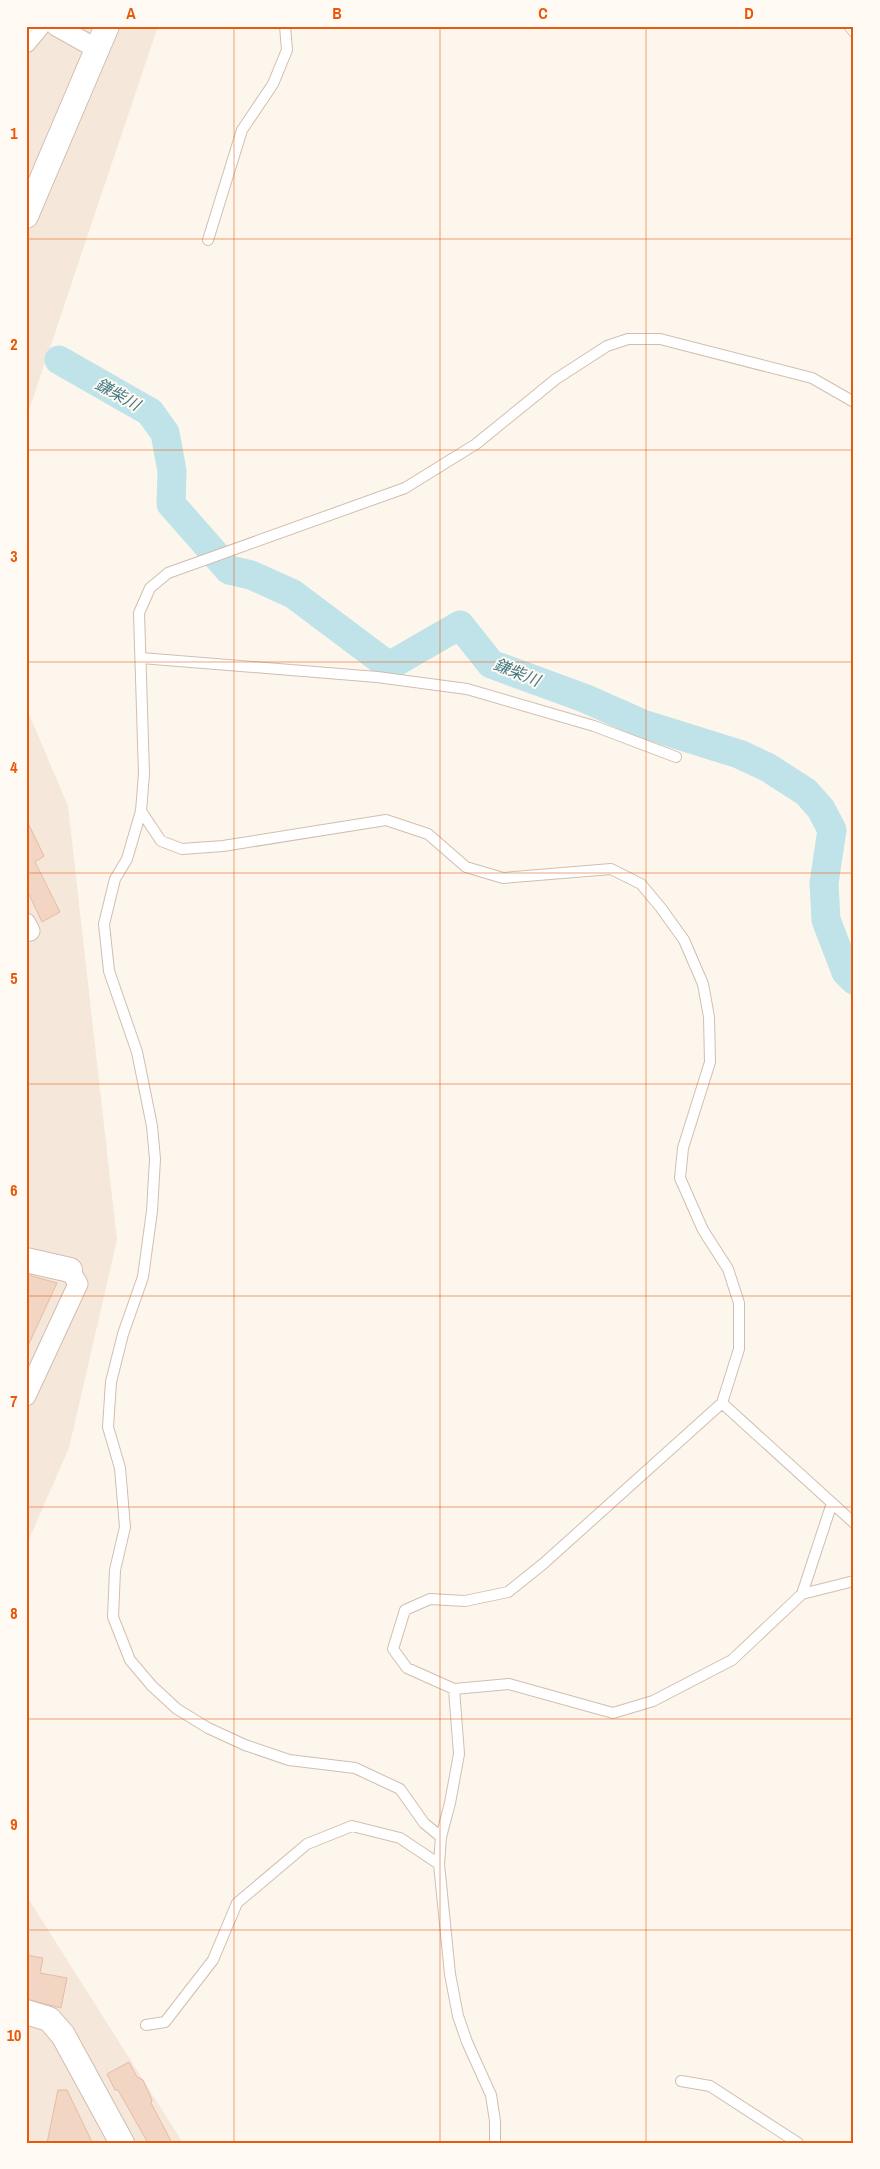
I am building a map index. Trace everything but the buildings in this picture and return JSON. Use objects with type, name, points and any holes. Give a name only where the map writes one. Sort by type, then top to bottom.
[{"type":"street","points":[[26,43],[40,26]]},
{"type":"street","points":[[56,26],[97,48]]},
{"type":"street","points":[[26,216],[107,26]]},
{"type":"street","points":[[26,923],[30,931],[26,932]]},
{"type":"street","points":[[26,1260],[70,1270],[78,1284],[26,1396]]},
{"type":"street","points":[[26,2012],[49,2019],[63,2035],[122,2143]]},
{"type":"lane","points":[[208,240],[242,130],[273,84],[287,50],[285,26]]},
{"type":"lane","points":[[849,26],[854,32]]},
{"type":"lane","points":[[441,1837],[424,1823],[400,1790],[355,1768],[289,1760],[254,1748],[208,1728],[177,1709],[152,1686],[130,1660],[113,1617],[115,1570],[125,1527],[120,1468],[108,1427],[111,1382],[123,1334],[143,1277],[152,1211],[155,1160],[152,1126],[137,1052],[109,971],[104,924],[115,880],[127,859],[141,811],[144,774],[139,613],[150,588],[168,573],[405,488],[476,444],[556,379],[607,346],[628,339],[660,339],[812,378],[854,402]]},
{"type":"lane","points":[[141,658],[377,677],[467,689],[594,726],[676,757]]},
{"type":"lane","points":[[141,811],[161,841],[182,849],[224,846],[386,820],[428,834],[466,867],[503,878],[610,869],[641,884],[684,940],[703,984],[708,1017],[710,1062],[682,1148],[680,1178],[703,1230],[728,1269],[740,1303],[740,1350],[722,1403],[544,1564],[508,1592],[465,1601],[430,1599],[405,1610],[393,1650],[407,1668],[454,1689],[509,1684],[613,1713],[653,1701],[732,1660],[802,1594],[832,1503]]},
{"type":"lane","points":[[722,1403],[854,1523]]},
{"type":"lane","points":[[802,1594],[854,1581]]},
{"type":"lane","points":[[454,1689],[459,1754],[450,1804],[441,1837],[439,1864],[450,1974],[458,2016],[467,2042],[492,2095],[495,2143]]},
{"type":"lane","points":[[146,2025],[165,2022],[213,1960],[237,1903],[307,1844],[352,1826],[400,1838],[439,1864]]},
{"type":"lane","points":[[681,2081],[710,2086],[798,2143]]},
{"type":"shaded area","points":[[26,26],[158,26],[26,419]]},
{"type":"shaded area","points":[[26,707],[68,806],[117,1240],[69,1448],[26,1546]]},
{"type":"shaded area","points":[[26,1895],[183,2143],[26,2143]]},
{"type":"waterway","name":"鎌柴川","points":[[59,360],[150,412],[165,433],[172,471],[171,504],[229,570],[251,575],[293,594],[389,666],[460,625],[491,664],[584,698],[643,724],[739,754],[767,767],[806,792],[821,809],[832,830],[824,883],[826,920],[846,972],[854,980]]}]
